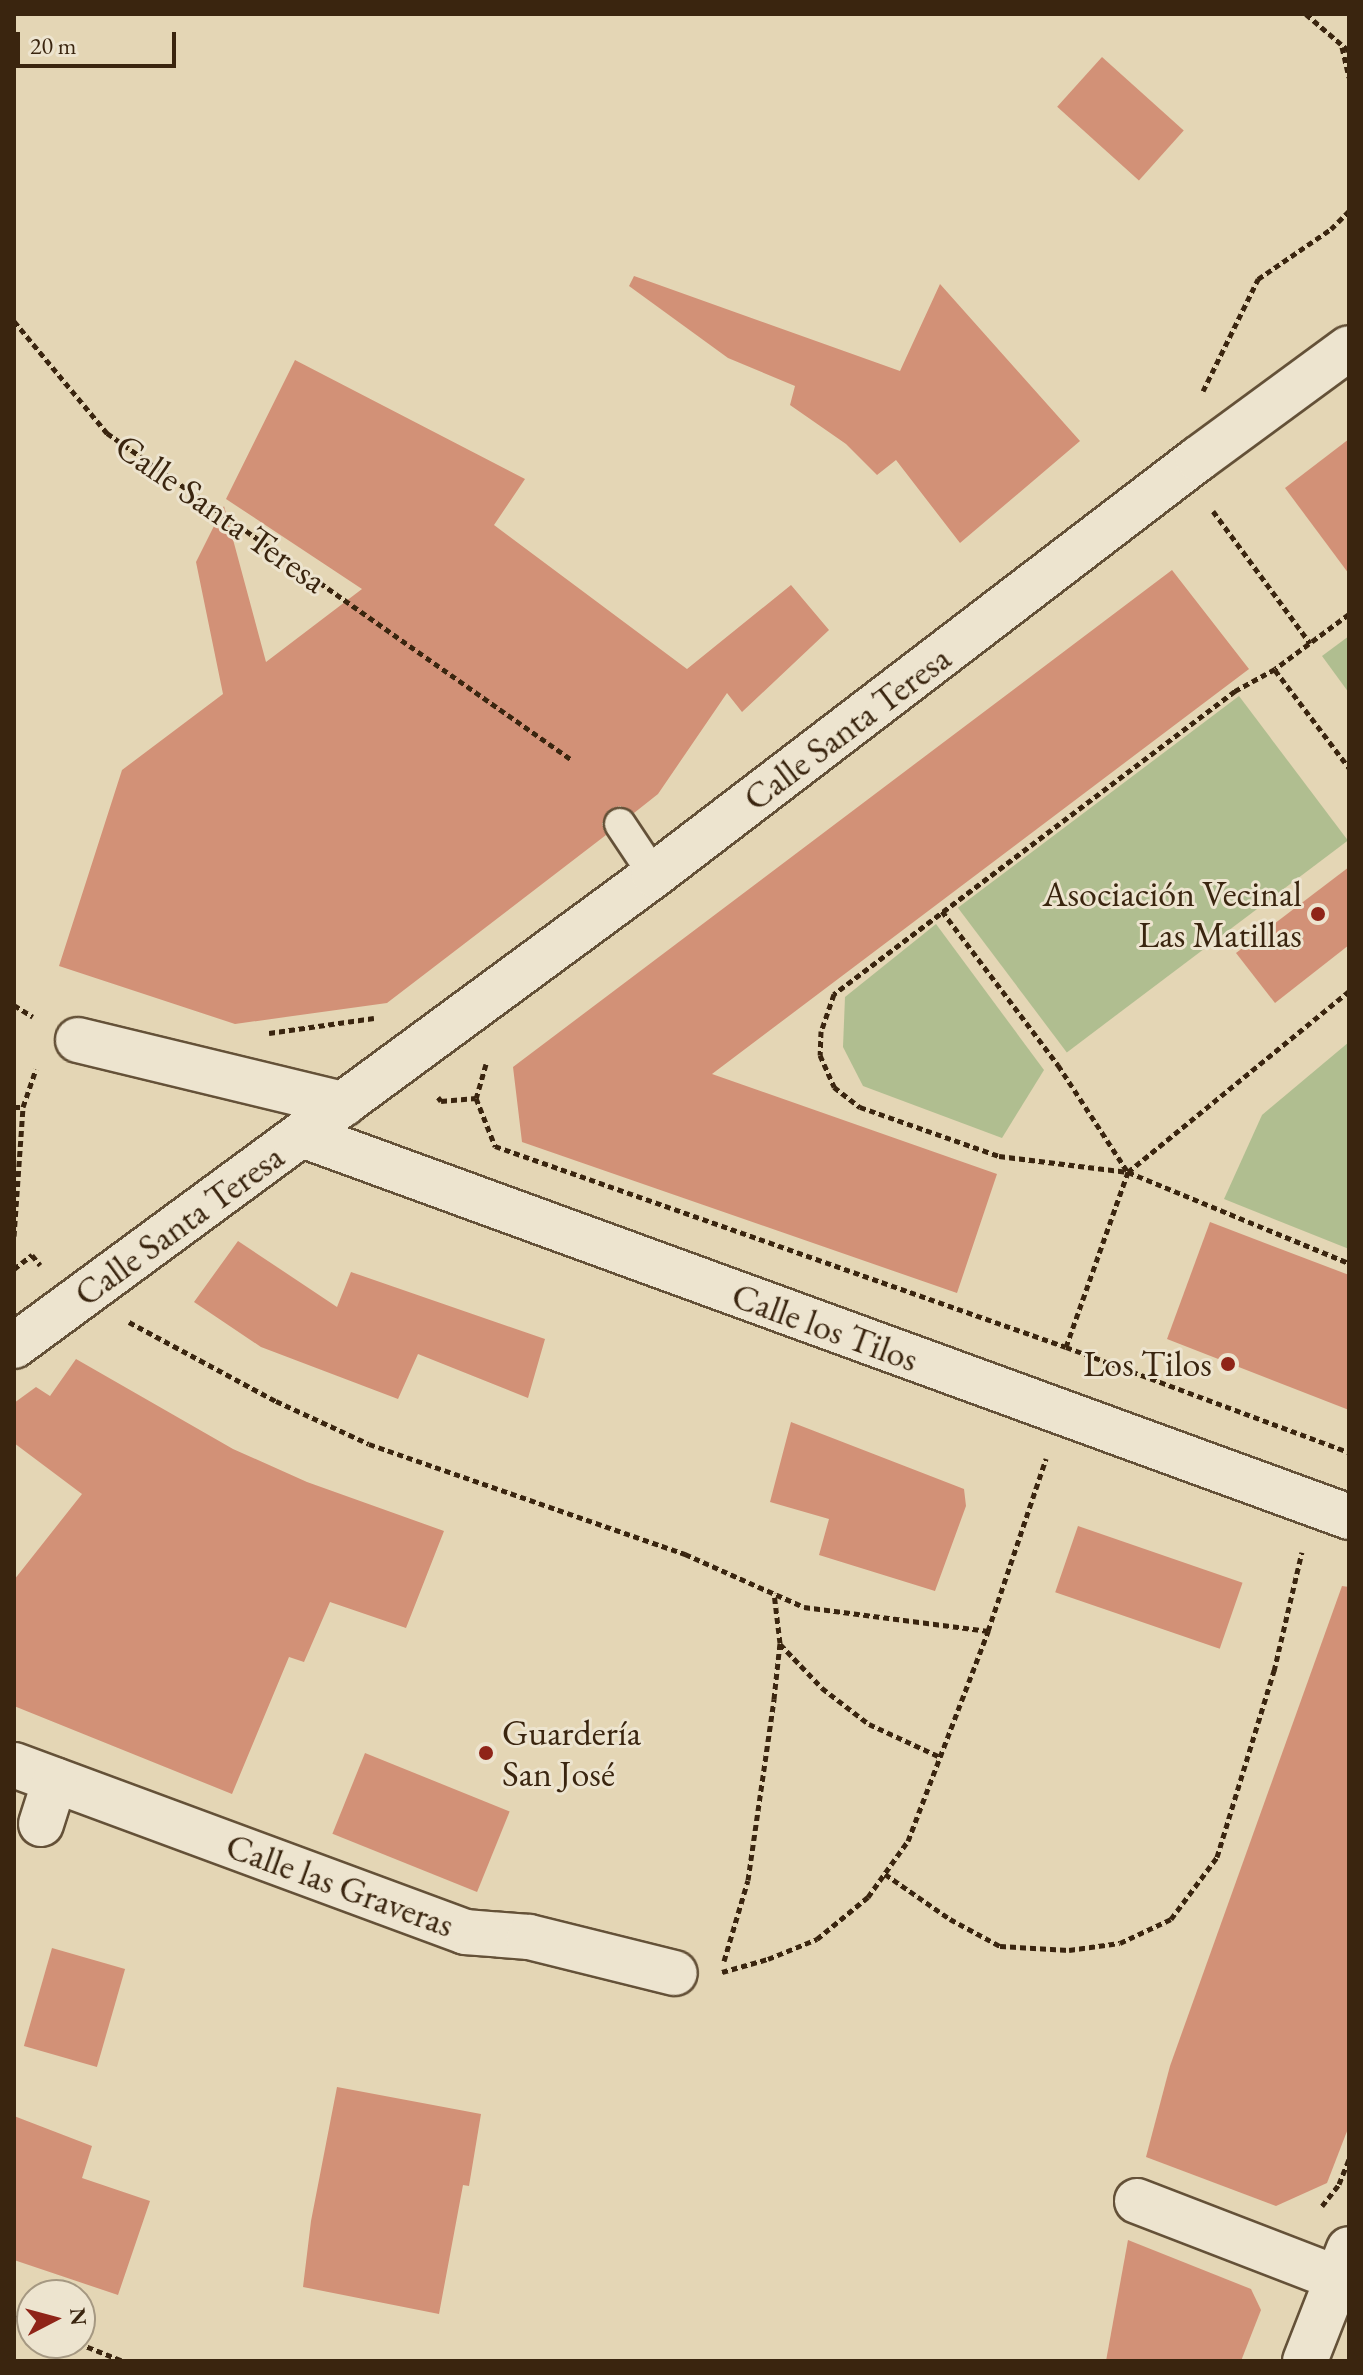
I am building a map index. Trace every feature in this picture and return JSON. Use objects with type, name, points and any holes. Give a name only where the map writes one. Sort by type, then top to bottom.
[{"type":"street","name":"Calle Santa Teresa","points":[[14,1346],[654,875],[1198,459],[1349,348]]},
{"type":"street","name":"Calle Santa Teresa","points":[[60,1047],[343,1104]]},
{"type":"street","name":"Calle los Tilos","points":[[302,1135],[1332,1510]]},
{"type":"street","name":"Calle las Graveras","points":[[14,1765],[465,1932],[529,1937],[675,1973]]},
{"type":"street","points":[[41,1824],[55,1780]]},
{"type":"street","points":[[1137,2201],[1343,2264],[1305,2361]]},
{"type":"lane","points":[[620,824],[654,875]]},
{"type":"path","points":[[1306,14],[1349,51]]},
{"type":"path","points":[[1342,46],[1349,77]]},
{"type":"path","points":[[1198,459],[1197,404],[1258,279],[1331,229],[1349,211]]},
{"type":"path","name":"Calle Santa Teresa","points":[[14,321],[107,433],[572,760]]},
{"type":"path","points":[[1213,511],[1310,643]]},
{"type":"path","points":[[1349,614],[1275,669],[1235,691],[834,994],[821,1031],[820,1055],[834,1087],[860,1107],[999,1156],[1128,1172],[1349,1263]]},
{"type":"path","points":[[1275,669],[1349,768]]},
{"type":"path","points":[[942,911],[1058,1065],[1128,1172]]},
{"type":"path","points":[[1066,1347],[1128,1172],[1349,991]]},
{"type":"path","points":[[14,1236],[23,1107],[60,1047]]},
{"type":"path","points":[[490,1060],[482,1067],[476,1098],[495,1146],[1066,1347],[1349,1452]]},
{"type":"path","points":[[433,1091],[441,1101],[476,1098]]},
{"type":"path","points":[[14,1107],[23,1107]]},
{"type":"path","points":[[128,1321],[276,1401],[369,1444],[685,1554],[804,1607],[988,1631]]},
{"type":"path","points":[[773,1592],[780,1643],[748,1880],[721,1972],[768,1959],[817,1939],[868,1897],[908,1841],[988,1631],[1061,1412]]},
{"type":"path","points":[[885,1874],[950,1919],[1000,1946],[1069,1950],[1120,1943],[1171,1919],[1217,1857],[1274,1671],[1332,1510]]},
{"type":"path","points":[[780,1643],[822,1688],[869,1724],[940,1757]]},
{"type":"path","points":[[96,2350],[123,2361]]},
{"type":"green space","points":[[1349,636],[1349,693],[1322,656]]},
{"type":"green space","points":[[1239,696],[1348,841],[1067,1052],[958,908]]},
{"type":"green space","points":[[936,924],[1044,1070],[1002,1138],[863,1086],[843,1047],[845,997]]},
{"type":"green space","points":[[1349,1042],[1349,1249],[1224,1199],[1262,1115]]},
{"type":"building","points":[[1102,57],[1184,131],[1139,180],[1057,107]]},
{"type":"building","points":[[634,276],[900,371],[940,284],[1080,441],[960,543],[896,460],[877,475],[846,444],[790,405],[795,386],[728,358],[629,286]]},
{"type":"building","points":[[295,360],[525,479],[494,525],[687,669],[791,585],[829,630],[742,712],[727,693],[658,794],[634,813],[620,806],[609,810],[602,824],[606,835],[387,1003],[235,1024],[59,966],[122,770],[223,694],[196,562],[224,506],[266,662],[362,589],[226,499]]},
{"type":"building","points":[[1349,439],[1349,574],[1285,488]]},
{"type":"building","points":[[1172,570],[1249,669],[712,1074],[997,1174],[957,1293],[522,1142],[513,1067]]},
{"type":"building","name":"Asociación Vecinal Las Matillas","points":[[1349,867],[1349,945],[1275,1003],[1236,953]]},
{"type":"building","points":[[1210,1222],[1349,1275],[1349,1410],[1167,1339]]},
{"type":"building","points":[[238,1241],[337,1307],[351,1272],[545,1339],[528,1398],[418,1354],[398,1399],[261,1347],[194,1302]]},
{"type":"building","points":[[76,1359],[233,1449],[307,1482],[444,1531],[406,1628],[330,1602],[304,1662],[289,1657],[232,1794],[14,1706],[14,1580],[82,1494],[14,1443],[14,1403],[36,1387],[50,1396]]},
{"type":"building","points":[[791,1422],[964,1489],[966,1506],[935,1591],[819,1555],[829,1519],[770,1502]]},
{"type":"building","points":[[1078,1526],[1243,1583],[1220,1649],[1055,1592]]},
{"type":"building","points":[[1342,1586],[1349,1587],[1349,2126],[1327,2183],[1276,2206],[1146,2157],[1170,2066]]},
{"type":"building","points":[[365,1753],[510,1811],[477,1892],[332,1834]]},
{"type":"building","points":[[52,1948],[125,1969],[97,2067],[24,2046]]},
{"type":"building","points":[[337,2087],[481,2114],[469,2186],[463,2185],[439,2314],[303,2287],[311,2221]]},
{"type":"building","points":[[14,2116],[92,2146],[82,2178],[150,2201],[118,2295],[96,2288],[96,2279],[70,2279],[14,2260]]},
{"type":"building","points":[[1128,2240],[1251,2289],[1261,2310],[1241,2361],[1106,2361]]},
{"type":"place","name":"Asociación Vecinal Las Matillas","points":[[1318,914]]},
{"type":"place","name":"Los Tilos","points":[[1228,1364]]},
{"type":"place","name":"Guardería San José","points":[[486,1753]]}]
